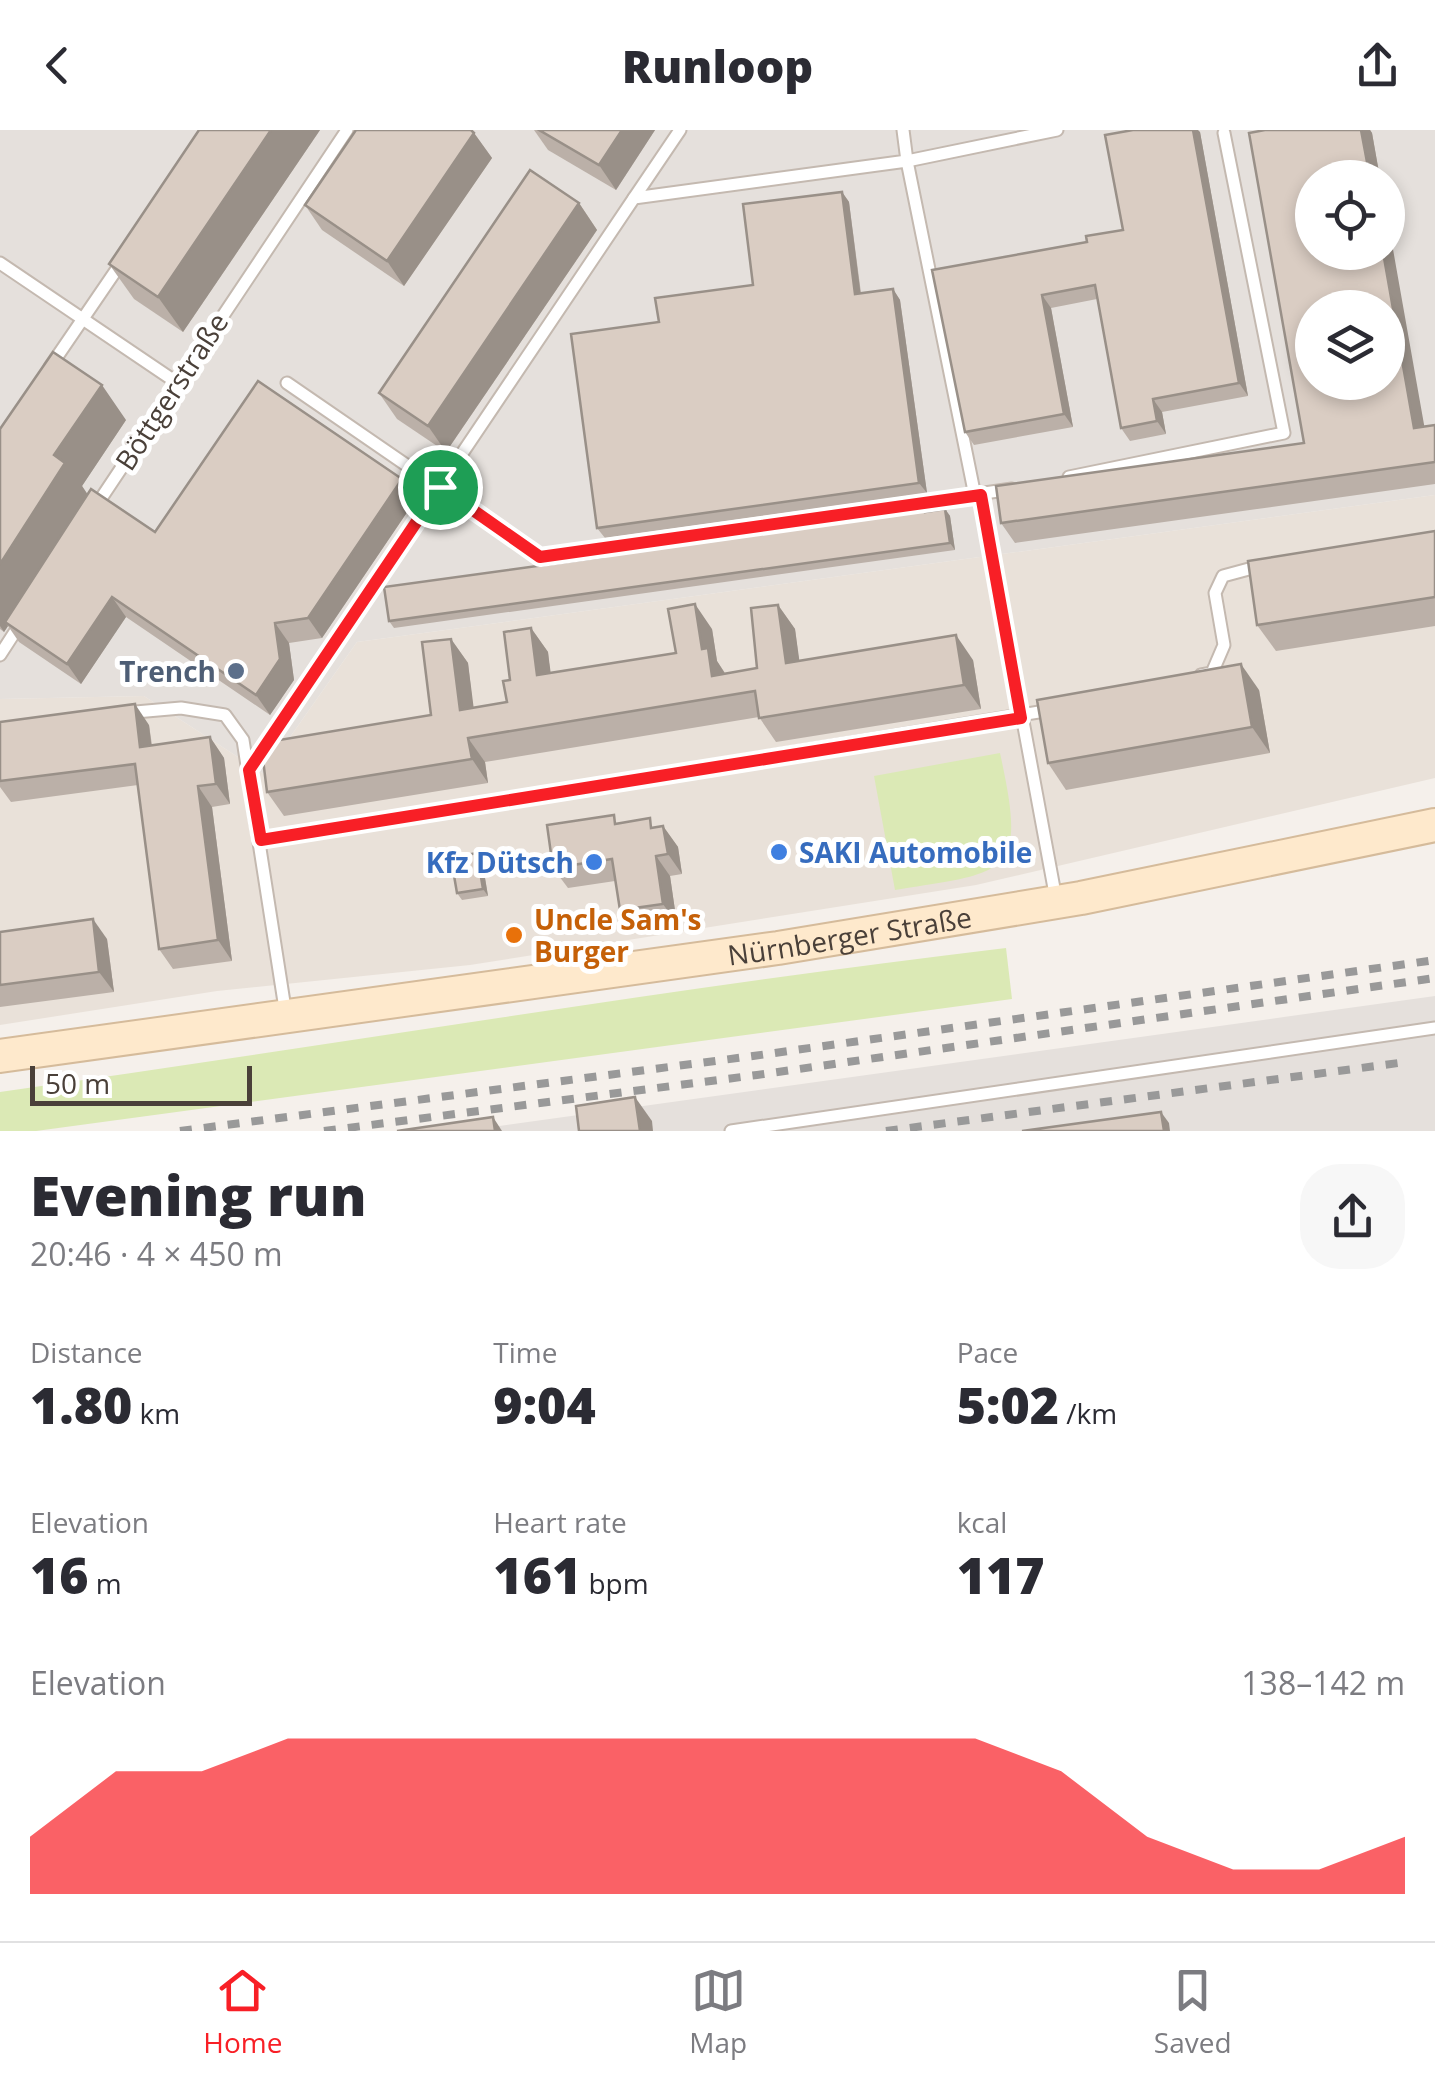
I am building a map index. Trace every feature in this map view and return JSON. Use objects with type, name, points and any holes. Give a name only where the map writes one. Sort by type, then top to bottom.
[{"type":"street","name":"Nürnberger Straße","points":[[0,1056],[778,948],[1056,901],[1435,825]]},
{"type":"lane","name":"Böttgerstraße","points":[[83,526],[347,130]]},
{"type":"lane","points":[[249,770],[680,130]]},
{"type":"lane","points":[[903,130],[1056,901]]},
{"type":"lane","points":[[634,198],[907,161],[1057,130]]},
{"type":"lane","points":[[1057,480],[1284,432],[1223,132],[1239,130]]},
{"type":"lane","points":[[42,380],[126,256]]},
{"type":"lane","points":[[0,263],[176,382]]},
{"type":"lane","points":[[288,383],[540,557],[1019,488]]},
{"type":"lane","points":[[1192,677],[1212,673],[1224,646],[1216,593],[1223,576],[1282,563]]},
{"type":"lane","points":[[0,655],[31,607]]},
{"type":"lane","points":[[107,714],[181,708],[225,714],[243,740],[286,1015]]},
{"type":"lane","points":[[261,840],[1021,718],[1059,708]]},
{"type":"lane","points":[[731,1131],[1435,1028]]},
{"type":"shaded area","points":[[0,130],[1435,130],[1435,495],[357,642],[264,774],[144,696],[0,699]]},
{"type":"shaded area","points":[[1435,495],[1435,778],[976,885],[470,965],[217,991],[0,1025],[0,699],[144,696],[264,774],[357,642]]},
{"type":"shaded area","points":[[1435,996],[1435,1131],[463,1131]]},
{"type":"green space","points":[[1000,753],[1011,824],[1009,846],[1001,861],[964,878],[895,890],[874,776]]},
{"type":"green space","points":[[1006,948],[1012,999],[36,1131],[0,1131],[0,1092],[628,999]]},
{"type":"building","points":[[199,130],[271,130],[158,297],[109,264]]},
{"type":"building","points":[[356,130],[474,133],[387,261],[305,205]]},
{"type":"building","points":[[539,130],[622,130],[599,165]]},
{"type":"building","points":[[1133,130],[1193,130],[1239,383],[1153,399],[1157,421],[1121,428],[1095,285],[1042,295],[1064,414],[965,432],[932,270],[1087,242],[1086,236],[1123,230],[1105,135]]},
{"type":"building","points":[[1361,130],[1367,160],[1295,160],[1295,270],[1386,270],[1390,290],[1295,290],[1295,392],[1249,133]]},
{"type":"building","points":[[530,170],[579,203],[428,426],[379,393]]},
{"type":"building","points":[[842,192],[855,294],[893,289],[919,483],[597,528],[571,334],[659,322],[655,298],[753,285],[743,204]]},
{"type":"building","points":[[53,352],[102,385],[54,455],[65,463],[0,564],[0,429]]},
{"type":"building","points":[[1405,377],[1414,428],[1435,425],[1435,462],[1001,523],[996,486],[1304,443],[1296,400],[1405,400]]},
{"type":"building","points":[[258,381],[402,479],[308,618],[275,623],[280,659],[256,695],[112,597],[67,664],[5,622],[91,489],[155,532]]},
{"type":"building","points":[[924,505],[925,512],[945,509],[950,543],[389,621],[384,587],[603,557],[602,550]]},
{"type":"building","points":[[1435,531],[1435,597],[1257,625],[1248,561]]},
{"type":"building","points":[[695,604],[702,649],[708,648],[712,676],[757,668],[751,608],[778,605],[786,663],[956,635],[964,685],[759,718],[755,691],[468,738],[472,759],[267,792],[261,743],[431,715],[422,642],[451,639],[460,710],[507,702],[503,681],[510,680],[504,632],[531,628],[537,675],[676,653],[668,609]]},
{"type":"building","points":[[1241,664],[1252,727],[1048,763],[1037,700]]},
{"type":"building","points":[[135,704],[140,747],[210,737],[216,784],[198,786],[218,940],[159,949],[135,764],[0,781],[0,722]]},
{"type":"building","points":[[614,815],[615,824],[650,818],[651,828],[663,826],[668,854],[656,856],[663,904],[620,910],[612,859],[553,868],[547,825]]},
{"type":"building","points":[[477,853],[483,889],[457,893],[451,858]]},
{"type":"building","points":[[93,919],[99,972],[0,985],[0,932]]},
{"type":"building","points":[[635,1097],[640,1131],[579,1131],[576,1106]]},
{"type":"building","points":[[1161,1112],[1164,1131],[1022,1131]]},
{"type":"building","points":[[493,1117],[495,1131],[397,1131]]},
{"type":"railway","points":[[180,1131],[753,1056],[1435,960]]},
{"type":"railway","points":[[324,1131],[757,1075],[1435,978]]},
{"type":"railway","points":[[886,1131],[1406,1062]]},
{"type":"place","name":"Trench","points":[[236,671]]},
{"type":"place","name":"SAKI Automobile","points":[[779,852]]},
{"type":"place","name":"Kfz Dütsch","points":[[594,862]]},
{"type":"place","name":"Uncle Sam's Burger","points":[[514,935]]},
{"type":"route","points":[[440,487],[540,557],[981,495],[1021,718],[261,840],[249,770],[440,487]]}]
